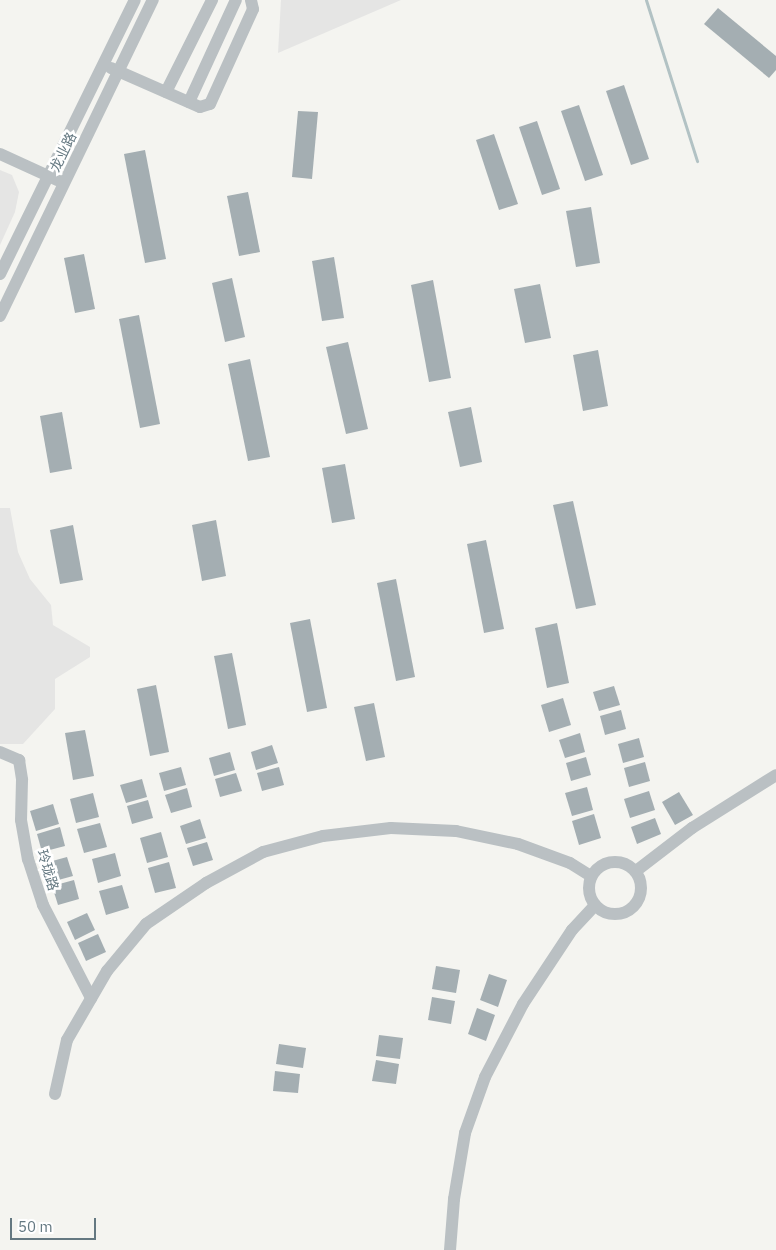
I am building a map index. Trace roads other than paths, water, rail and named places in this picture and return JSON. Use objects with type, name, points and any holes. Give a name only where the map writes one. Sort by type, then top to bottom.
[{"type":"street","name":"龙业路","points":[[0,274],[50,177],[135,0]]},
{"type":"street","name":"龙业路","points":[[0,316],[153,0]]},
{"type":"street","points":[[166,92],[212,0]]},
{"type":"street","points":[[189,102],[236,0]]},
{"type":"street","points":[[104,65],[200,107],[210,104],[253,10],[251,0]]},
{"type":"street","points":[[0,154],[64,185]]},
{"type":"street","name":"玲珑路","points":[[0,752],[19,760],[22,780],[21,820],[28,859],[43,905],[91,998]]},
{"type":"street","points":[[636,871],[692,828],[776,775]]},
{"type":"street","points":[[55,1094],[68,1040],[107,971],[146,924],[206,883],[263,852],[323,836],[392,828],[456,831],[518,844],[570,863],[591,876]]},
{"type":"street","points":[[613,862],[628,864],[636,871],[642,893],[629,911],[607,914],[595,905],[589,893],[591,876],[598,868],[613,862]]},
{"type":"street","points":[[450,1250],[465,1133],[485,1077],[523,1004],[572,930],[595,905]]},
{"type":"waterway","points":[[646,0],[697,161]]}]
